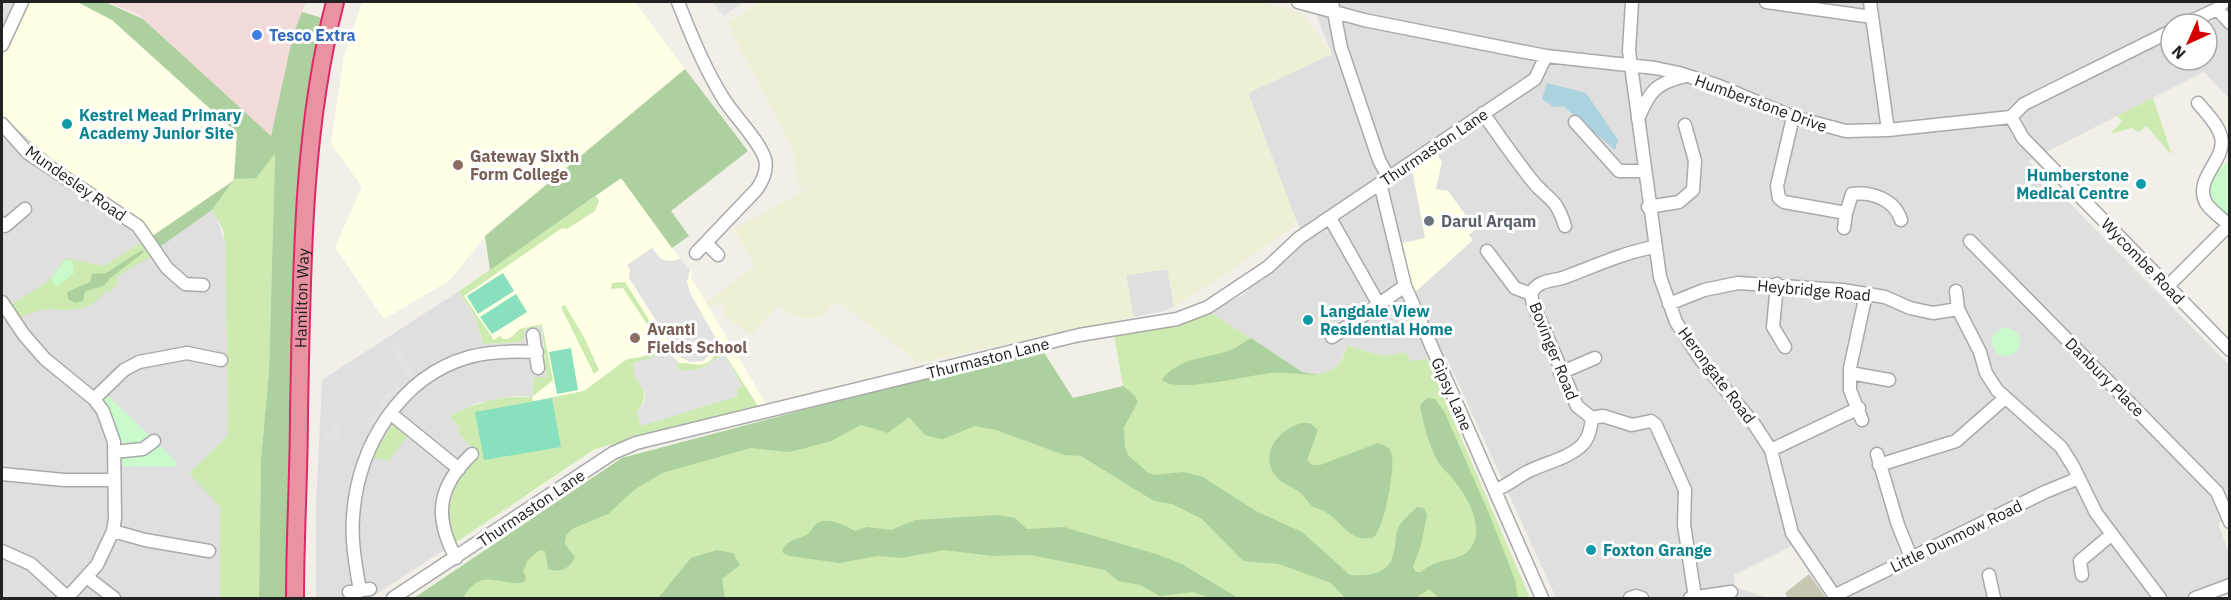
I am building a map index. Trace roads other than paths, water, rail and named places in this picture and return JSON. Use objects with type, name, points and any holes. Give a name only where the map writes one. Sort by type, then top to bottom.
[{"type":"highway","name":"Hamilton Way","points":[[295,598],[300,346],[308,171],[317,89],[335,2]]},
{"type":"street","points":[[2,45],[22,2]]},
{"type":"street","points":[[678,2],[709,74],[728,106],[760,150],[766,165],[764,176],[757,189],[696,253]]},
{"type":"street","name":"Humberstone Drive","points":[[1298,2],[1333,7],[1546,56],[1632,65],[1688,76],[1793,117],[1846,131],[1888,130],[2011,117]]},
{"type":"street","name":"Herongate Road","points":[[1632,2],[1629,51],[1648,207],[1660,277],[1669,304],[1676,322],[1701,360],[1754,424],[1771,450],[1792,533],[1835,597]]},
{"type":"street","points":[[1766,2],[1872,17]]},
{"type":"street","points":[[1870,2],[1888,130]]},
{"type":"street","points":[[2221,5],[2229,23]]},
{"type":"street","name":"Gipsy Lane","points":[[1333,7],[1341,48],[1379,160],[1405,285],[1542,598]]},
{"type":"street","points":[[2011,117],[2024,104],[2159,37]]},
{"type":"street","name":"Thurmaston Lane","points":[[393,598],[612,453],[636,443],[1079,335],[1177,319],[1208,307],[1268,267],[1299,237],[1535,79],[1546,56]]},
{"type":"street","points":[[1638,120],[1653,90],[1665,81],[1688,76]]},
{"type":"street","points":[[2168,286],[2229,226],[2206,203],[2203,189],[2207,175],[2222,149],[2221,137],[2198,103]]},
{"type":"street","points":[[1484,113],[1538,190],[1554,200],[1560,208],[1565,226]]},
{"type":"street","points":[[1793,117],[1777,186],[1779,198],[1784,202],[1846,213]]},
{"type":"street","name":"Wycombe Road","points":[[2011,117],[2023,138],[2229,350]]},
{"type":"street","points":[[1575,122],[1619,171],[1644,171]]},
{"type":"street","name":"Mundesley Road","points":[[2,124],[28,153],[138,226],[167,268],[185,284],[203,285]]},
{"type":"street","points":[[1648,207],[1679,202],[1693,190],[1695,161],[1685,125]]},
{"type":"street","points":[[1844,228],[1850,197],[1856,193],[1881,197],[1891,204],[1900,220]]},
{"type":"street","points":[[2,224],[4,226],[25,209]]},
{"type":"street","points":[[1330,218],[1378,303]]},
{"type":"street","name":"Danbury Place","points":[[1970,241],[1975,254],[2217,492],[2229,522]]},
{"type":"street","points":[[706,243],[718,255]]},
{"type":"street","name":"Bovinger Road","points":[[1531,294],[1534,289],[1545,282],[1566,278],[1610,258],[1654,248]]},
{"type":"street","name":"Bovinger Road","points":[[1487,250],[1515,288],[1531,294],[1560,373],[1576,406],[1592,418],[1591,429],[1584,444],[1496,490]]},
{"type":"street","name":"Heybridge Road","points":[[1669,304],[1704,290],[1738,283],[1866,294],[1885,297],[1910,308],[1933,313],[1958,309]]},
{"type":"street","points":[[1332,337],[1405,285]]},
{"type":"street","points":[[1778,285],[1773,327],[1785,347]]},
{"type":"street","points":[[1956,291],[1958,309],[1976,342],[1986,373],[2005,398],[2061,447],[2096,513],[2160,598]]},
{"type":"street","points":[[1771,450],[1861,414],[1850,390],[1850,356],[1866,294]]},
{"type":"street","points":[[2,302],[34,347],[94,399],[111,430],[116,518],[105,550],[88,578],[68,598],[36,568],[2,552]]},
{"type":"street","points":[[533,335],[538,368]]},
{"type":"street","points":[[360,591],[353,542],[354,500],[368,452],[390,413],[420,382],[457,361],[489,353],[537,351]]},
{"type":"street","points":[[94,399],[124,370],[139,362],[187,353],[221,360]]},
{"type":"street","points":[[1560,373],[1595,358]]},
{"type":"street","points":[[1850,373],[1889,380]]},
{"type":"street","points":[[1911,557],[1878,459],[1956,441],[2005,398]]},
{"type":"street","points":[[390,413],[459,469]]},
{"type":"street","points":[[1592,418],[1603,416],[1632,425],[1651,421],[1656,425],[1685,490],[1684,525],[1693,598],[1731,592]]},
{"type":"street","points":[[114,452],[143,449],[154,441]]},
{"type":"street","points":[[456,558],[443,530],[441,511],[446,489],[472,454]]},
{"type":"street","points":[[2,474],[64,480],[114,480]]},
{"type":"street","name":"Little Dunmow Road","points":[[1835,597],[1911,557],[2079,478]]},
{"type":"street","points":[[113,531],[144,540],[209,551]]},
{"type":"street","points":[[2082,575],[2080,561],[2112,534]]},
{"type":"street","points":[[1989,575],[1994,598]]},
{"type":"street","points":[[88,578],[114,598]]},
{"type":"street","points":[[2195,598],[2229,585]]},
{"type":"street","points":[[1630,598],[1642,598]]},
{"type":"water","points":[[1547,83],[1586,93],[1618,140],[1615,150],[1563,106],[1554,107],[1542,99]]},
{"type":"place","name":"Tesco Extra","points":[[257,35]]},
{"type":"place","name":"Kestrel Mead Primary Academy Junior Site","points":[[67,124]]},
{"type":"place","name":"Gateway Sixth Form College","points":[[458,165]]},
{"type":"place","name":"Humberstone Medical Centre","points":[[2141,184]]},
{"type":"place","name":"Darul Arqam","points":[[1429,221]]},
{"type":"place","name":"Langdale View Residential Home","points":[[1308,320]]},
{"type":"place","name":"Avanti Fields School","points":[[635,338]]},
{"type":"place","name":"Foxton Grange","points":[[1591,550]]}]
